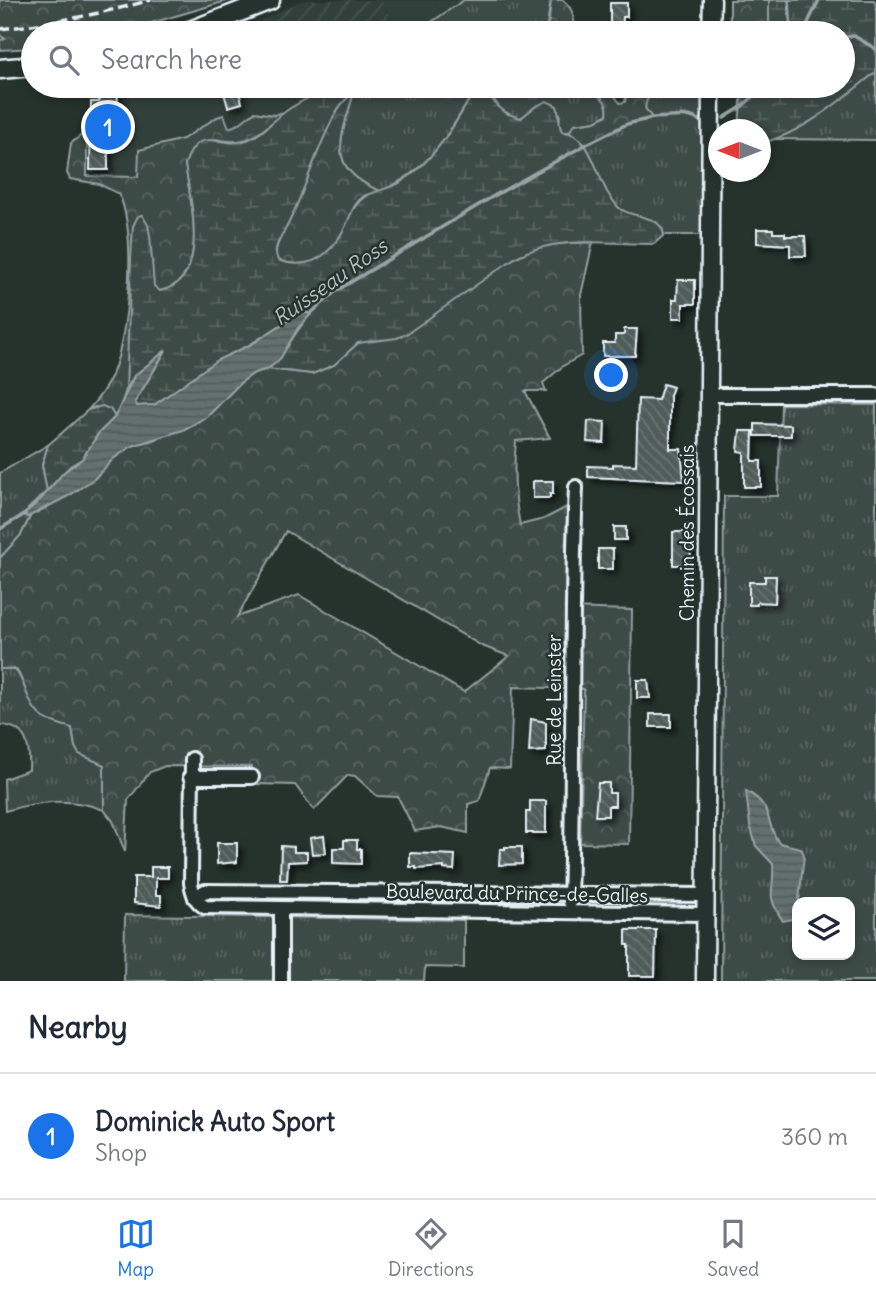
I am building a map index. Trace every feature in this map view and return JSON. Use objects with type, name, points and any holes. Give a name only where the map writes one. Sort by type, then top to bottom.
[{"type":"main road","points":[[216,21],[270,0]]},
{"type":"main road","points":[[711,21],[712,0]]},
{"type":"main road","points":[[0,69],[21,67]]},
{"type":"main road","name":"Chemin des Écossais","points":[[705,981],[711,98]]},
{"type":"street","points":[[709,395],[876,395]]},
{"type":"street","name":"Rue de Leinster","points":[[570,913],[576,487]]},
{"type":"street","points":[[191,759],[190,872],[200,902]]},
{"type":"street","points":[[190,777],[252,777]]},
{"type":"street","name":"Boulevard du Prince-de-Galles","points":[[704,895],[205,891],[200,902],[281,908],[704,914]]},
{"type":"street","points":[[329,909],[330,892]]},
{"type":"street","points":[[281,908],[281,981]]},
{"type":"shaded area","points":[[303,0],[381,0],[393,21],[270,21],[268,17]]},
{"type":"shaded area","points":[[381,0],[464,0],[433,21],[393,21]]},
{"type":"shaded area","points":[[91,98],[294,98],[296,104],[274,115],[261,113],[246,117],[239,124],[228,128],[224,115],[217,117],[191,135],[169,144],[139,177],[108,176],[108,170],[90,170]]},
{"type":"shaded area","points":[[294,98],[308,98],[296,104]]},
{"type":"shaded area","points":[[299,313],[312,313],[298,328],[280,359],[268,369],[254,373],[240,383],[207,417],[183,430],[132,446],[113,459],[95,478],[70,495],[28,517],[23,515],[64,472],[82,459],[99,433],[115,417],[134,376],[166,350],[135,402],[137,406],[154,405],[217,360],[252,344]]},
{"type":"shaded area","points":[[746,791],[765,808],[779,843],[801,848],[804,855],[799,897],[792,897],[792,919],[783,921],[774,904],[773,864],[756,846],[750,825]]},
{"type":"green space","points":[[0,0],[230,0],[158,21],[21,21],[21,49],[0,50],[0,40],[5,39],[0,35]]},
{"type":"green space","points":[[464,0],[551,0],[548,21],[433,21]]},
{"type":"green space","points":[[551,0],[563,0],[572,11],[573,21],[549,20]]},
{"type":"green space","points":[[730,0],[769,0],[769,21],[730,21]]},
{"type":"green space","points":[[769,0],[874,0],[876,72],[855,89],[855,21],[769,21]]},
{"type":"green space","points":[[876,72],[876,140],[776,139],[842,98],[855,98],[855,88]]},
{"type":"green space","points":[[309,98],[347,98],[323,138],[292,215],[277,244],[278,260],[299,264],[308,263],[324,255],[337,240],[358,202],[401,182],[425,163],[445,139],[470,98],[492,98],[499,108],[521,118],[547,101],[557,106],[562,132],[580,139],[586,147],[604,187],[619,208],[658,223],[664,235],[654,244],[583,242],[532,250],[516,257],[397,338],[358,343],[334,365],[312,374],[268,369],[311,314],[300,313],[154,405],[137,406],[135,402],[165,352],[134,376],[126,390],[133,226],[138,216],[142,215],[148,225],[154,286],[160,291],[176,284],[187,272],[192,255],[193,217],[185,164],[191,151],[204,141],[237,142],[252,138],[291,107]]},
{"type":"green space","points":[[352,98],[470,98],[438,148],[426,161],[398,183],[380,191],[362,182],[350,172],[344,162],[341,150]]},
{"type":"green space","points":[[352,98],[342,138],[344,162],[350,172],[362,182],[380,191],[364,196],[357,203],[339,239],[325,254],[299,264],[277,260],[278,244],[331,122],[346,99]]},
{"type":"green space","points":[[494,98],[601,98],[608,108],[607,115],[596,121],[575,124],[569,132],[562,132],[559,126],[560,114],[536,106],[521,118],[498,106]]},
{"type":"green space","points":[[602,98],[616,98],[620,103],[625,102],[626,98],[649,98],[645,108],[652,118],[627,124],[585,145],[569,132],[575,124],[596,121],[607,115],[607,106]]},
{"type":"green space","points":[[703,98],[703,235],[664,235],[652,220],[619,208],[608,195],[585,145],[627,124],[652,118],[645,108],[647,99]]},
{"type":"green space","points":[[741,98],[844,98],[807,123],[771,140],[771,119],[740,119]]},
{"type":"green space","points":[[254,112],[274,115],[284,112],[261,132],[245,140],[215,139],[185,164],[194,237],[187,272],[176,284],[160,291],[154,287],[150,236],[126,390],[121,405],[115,417],[110,409],[95,407],[88,410],[112,375],[123,335],[129,284],[128,233],[119,194],[99,184],[70,179],[67,173],[71,143],[87,131],[87,176],[138,177],[139,150],[183,139],[224,115],[229,128]]},
{"type":"green space","points":[[593,242],[581,295],[582,355],[563,366],[543,383],[546,391],[525,391],[550,438],[516,441],[516,504],[520,525],[544,519],[567,507],[565,608],[632,610],[629,844],[580,843],[584,689],[513,687],[510,769],[490,768],[479,801],[468,804],[468,833],[441,827],[415,831],[398,797],[377,796],[355,776],[348,775],[314,810],[295,785],[254,784],[252,767],[165,766],[150,772],[128,800],[125,852],[113,821],[104,810],[104,765],[79,754],[72,728],[44,718],[34,709],[16,669],[0,669],[0,558],[21,535],[31,515],[70,495],[95,478],[113,459],[132,446],[154,440],[207,417],[240,383],[254,373],[268,369],[312,374],[334,365],[358,343],[533,248]],"holes":[[[286,531],[482,646],[509,656],[464,692],[299,595],[237,617]]]},
{"type":"green space","points":[[781,404],[876,405],[876,981],[721,981],[724,496],[778,496]]},
{"type":"green space","points":[[102,406],[110,409],[115,417],[99,433],[82,459],[70,466],[47,491],[42,465],[48,445],[88,410]]},
{"type":"green space","points":[[48,445],[42,465],[47,491],[28,509],[28,517],[31,515],[21,535],[0,558],[0,473]]},
{"type":"green space","points":[[0,669],[15,669],[31,702],[40,713],[51,721],[72,728],[75,747],[104,765],[104,810],[79,803],[54,802],[5,811],[4,779],[29,770],[29,762],[28,746],[22,734],[9,726],[0,725]]},
{"type":"green space","points":[[125,915],[464,920],[464,968],[425,967],[424,981],[124,981]]},
{"type":"building","points":[[610,3],[627,3],[627,17],[623,17],[623,21],[610,21]]},
{"type":"building","points":[[99,98],[118,98],[117,117],[125,117],[125,136],[108,136],[108,170],[90,170],[91,102],[99,102]]},
{"type":"building","points":[[225,98],[241,98],[242,103],[228,107]]},
{"type":"building","points":[[757,229],[773,229],[773,233],[785,233],[785,236],[805,236],[806,256],[790,256],[790,245],[757,243]]},
{"type":"building","points":[[678,280],[695,280],[695,304],[683,304],[683,318],[673,318],[673,299],[677,299]]},
{"type":"building","points":[[624,329],[637,329],[635,356],[603,356],[603,343],[615,343],[615,335],[624,335]]},
{"type":"building","points":[[663,384],[673,387],[670,395],[670,449],[681,449],[684,481],[588,477],[588,466],[636,465],[638,399],[658,400]]},
{"type":"building","points":[[588,421],[605,422],[604,443],[587,442]]},
{"type":"building","points":[[755,424],[791,425],[791,436],[755,436]]},
{"type":"building","points":[[740,431],[753,431],[752,461],[761,461],[761,487],[744,487],[744,452],[738,451]]},
{"type":"building","points":[[533,481],[553,481],[553,494],[550,494],[550,498],[533,498]]},
{"type":"building","points":[[614,527],[626,527],[626,540],[614,540]]},
{"type":"building","points":[[673,532],[688,532],[688,545],[692,545],[689,565],[673,565]]},
{"type":"building","points":[[598,549],[613,549],[613,569],[598,569]]},
{"type":"building","points":[[765,576],[776,576],[775,603],[757,602],[757,605],[749,605],[749,582],[765,582]]},
{"type":"building","points":[[637,680],[648,680],[650,698],[637,698]]},
{"type":"building","points":[[650,714],[671,714],[671,727],[650,727]]},
{"type":"building","points":[[531,719],[546,722],[546,751],[529,752]]},
{"type":"building","points":[[598,783],[609,783],[609,793],[615,793],[615,806],[608,806],[608,816],[595,816]]},
{"type":"building","points":[[530,801],[546,801],[546,833],[526,833],[526,812],[530,812]]},
{"type":"building","points":[[324,836],[326,853],[312,854],[310,838]]},
{"type":"building","points":[[344,840],[357,840],[357,849],[361,849],[361,864],[333,863],[333,848],[344,848]]},
{"type":"building","points":[[217,843],[237,843],[237,862],[217,864]]},
{"type":"building","points":[[281,846],[294,847],[294,852],[307,852],[307,861],[288,862],[287,880],[280,880]]},
{"type":"building","points":[[522,847],[522,864],[499,865],[500,849]]},
{"type":"building","points":[[410,853],[455,855],[454,870],[444,867],[410,867]]},
{"type":"building","points":[[151,867],[168,867],[168,878],[156,878],[156,895],[161,895],[161,906],[134,903],[134,877],[151,877]]},
{"type":"building","points":[[626,930],[656,930],[655,976],[629,976]]},
{"type":"waterway","points":[[789,0],[790,21]]},
{"type":"waterway","name":"Ruisseau Ross","points":[[809,21],[819,0]]},
{"type":"waterway","points":[[855,37],[876,49]]},
{"type":"waterway","name":"Ruisseau Ross","points":[[724,118],[752,98]]},
{"type":"waterway","name":"Ruisseau Ross","points":[[310,314],[336,291],[492,197],[627,124],[652,118],[689,116],[702,121]]},
{"type":"waterway","name":"Ruisseau Ross","points":[[0,529],[25,514]]},
{"type":"railway","points":[[57,21],[151,0]]},
{"type":"railway","points":[[0,29],[21,26]]},
{"type":"place","name":"Dominick Auto Sport","points":[[108,127]]}]
